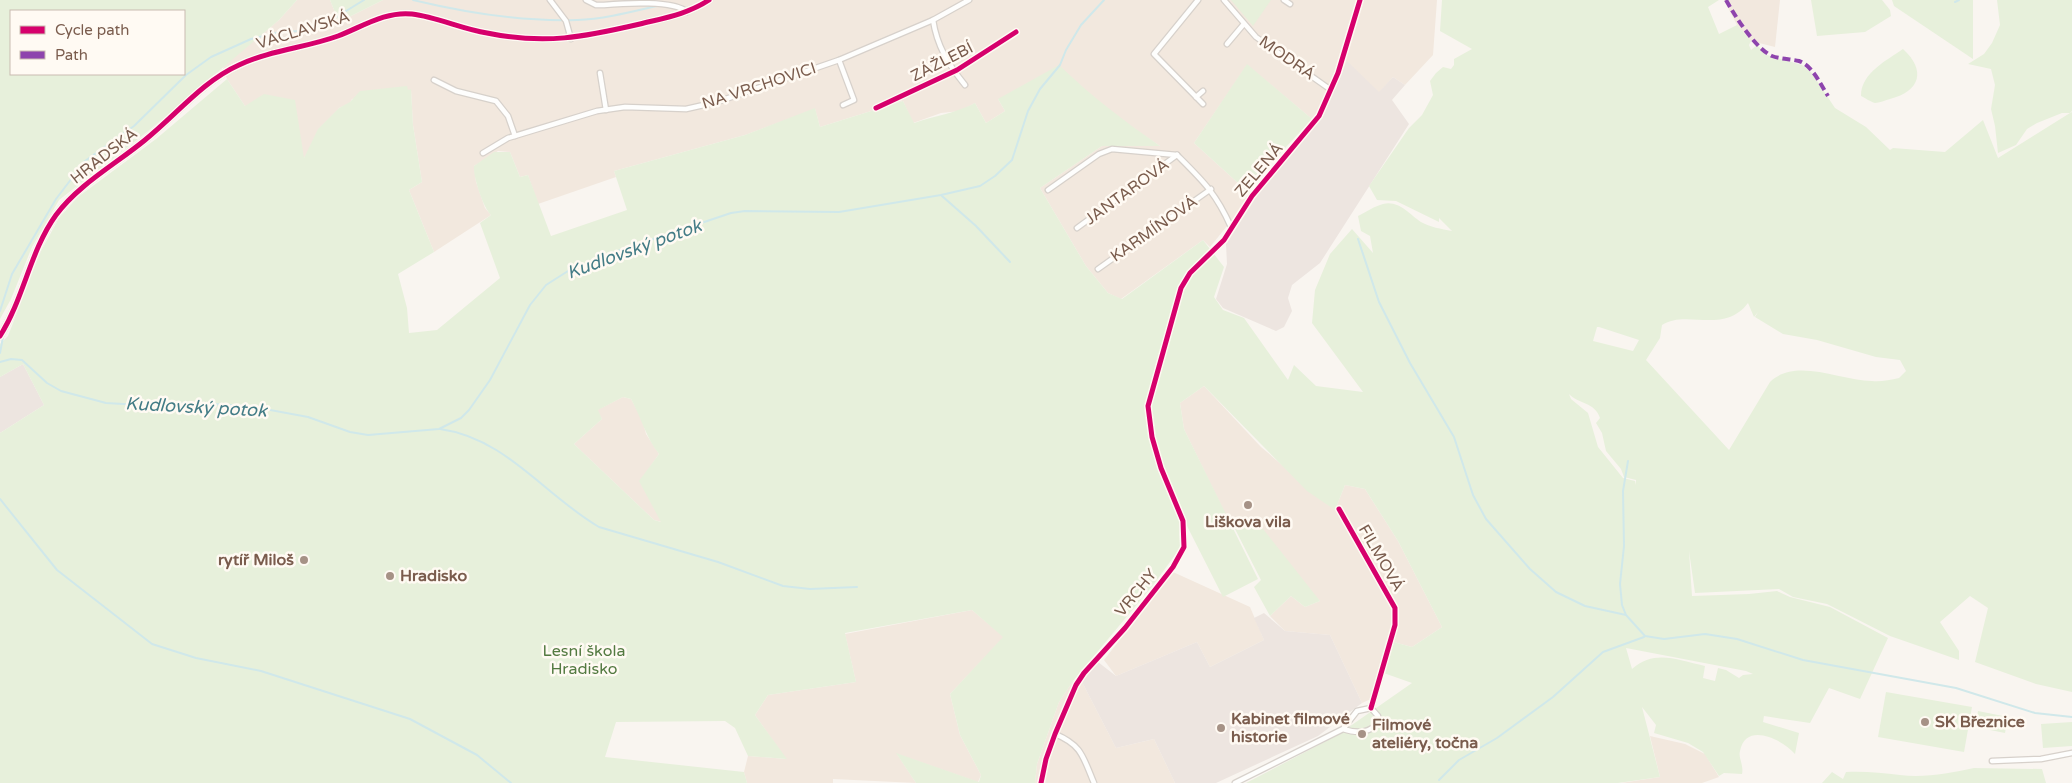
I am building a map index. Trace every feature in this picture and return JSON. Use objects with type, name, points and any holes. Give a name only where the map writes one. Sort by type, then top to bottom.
[{"type":"street","points":[[550,0],[566,20],[572,39]]},
{"type":"street","points":[[586,0],[596,5],[670,1],[681,5],[687,12]]},
{"type":"street","name":"VÁCLAVSKÁ","points":[[226,71],[266,54],[330,38],[372,20],[403,13],[425,16],[468,29],[503,36],[541,40],[572,39],[687,12],[709,0]]},
{"type":"street","name":"NA VRCHOVICI","points":[[483,154],[515,136],[606,110],[625,108],[686,109],[717,102],[839,60],[933,20],[968,0]]},
{"type":"street","points":[[1198,0],[1154,54],[1203,104]]},
{"type":"street","name":"MODRÁ","points":[[1224,0],[1243,25],[1274,52],[1331,90]]},
{"type":"street","points":[[1284,0],[1290,4]]},
{"type":"street","name":"ZELENÁ","points":[[1148,406],[1181,288],[1190,273],[1216,248],[1252,196],[1308,132],[1319,116],[1331,90],[1360,0]]},
{"type":"street","points":[[933,20],[937,42],[954,72],[965,85]]},
{"type":"street","name":"MODRÁ","points":[[1227,44],[1243,25]]},
{"type":"street","name":"ZÁŽLEBÍ","points":[[876,108],[954,72],[1016,32]]},
{"type":"street","points":[[839,60],[854,100],[843,105]]},
{"type":"street","name":"HRADSKÁ","points":[[0,336],[15,306],[38,245],[66,202],[145,140],[226,71]]},
{"type":"street","points":[[600,73],[606,110]]},
{"type":"street","points":[[434,80],[456,91],[496,101],[508,116],[515,136]]},
{"type":"street","points":[[1196,98],[1202,91]]},
{"type":"street","points":[[1048,190],[1099,154],[1112,150],[1177,155],[1211,189],[1231,227]]},
{"type":"street","name":"JANTAROVÁ","points":[[1077,228],[1177,155]]},
{"type":"street","name":"KARMÍNOVÁ","points":[[1098,270],[1211,189]]},
{"type":"street","name":"VRCHY","points":[[1041,783],[1046,758],[1064,707],[1084,672],[1125,628],[1173,567],[1184,547],[1184,521],[1161,468],[1152,437],[1148,406]]},
{"type":"street","name":"FILMOVÁ","points":[[1339,509],[1395,608],[1395,625],[1371,708]]},
{"type":"street","name":"FILMOVÁ","points":[[1344,729],[1358,732],[1372,728],[1378,720],[1378,716],[1371,708]]},
{"type":"street","name":"FILMOVÁ","points":[[1234,783],[1344,729],[1357,711],[1371,708]]},
{"type":"street","points":[[1055,734],[1073,742],[1094,783]]},
{"type":"street","points":[[1992,761],[2041,759],[2072,753]]},
{"type":"shaded area","points":[[297,0],[330,0],[339,22],[383,0],[1437,0],[1433,55],[1405,85],[1393,77],[1379,93],[1333,89],[1323,116],[1312,119],[1247,65],[1194,143],[1249,193],[1240,210],[1210,247],[1203,240],[1121,299],[1108,293],[1086,266],[1040,188],[1102,146],[1160,146],[1118,118],[1091,95],[998,99],[1005,111],[986,123],[975,103],[960,111],[941,113],[913,123],[903,101],[820,127],[815,109],[745,135],[614,171],[616,177],[538,204],[528,175],[520,177],[510,152],[498,151],[474,166],[476,182],[485,208],[491,215],[434,252],[409,190],[422,182],[413,125],[411,90],[352,99],[350,103],[339,108],[304,158],[245,106],[227,79],[223,66],[279,20]]},
{"type":"shaded area","points":[[1724,0],[1780,0],[1775,47],[1751,41],[1737,25]]},
{"type":"shaded area","points":[[1347,61],[1379,92],[1393,77],[1405,85],[1392,100],[1409,124],[1320,263],[1292,285],[1288,298],[1292,311],[1284,327],[1276,331],[1223,308],[1216,299],[1227,264],[1226,244],[1250,202],[1323,116]]},
{"type":"shaded area","points":[[23,364],[44,405],[0,433],[0,377]]},
{"type":"shaded area","points":[[1204,386],[1261,447],[1335,510],[1345,485],[1365,489],[1398,541],[1442,627],[1412,647],[1386,640],[1371,699],[1362,703],[1330,635],[1285,631],[1270,616],[1291,596],[1305,607],[1320,601],[1238,526],[1232,528],[1184,429],[1180,403]]},
{"type":"shaded area","points":[[623,397],[631,399],[642,419],[646,434],[659,454],[640,481],[662,522],[654,520],[574,444],[602,419],[597,410]]},
{"type":"shaded area","points":[[1173,572],[1250,607],[1264,640],[1210,667],[1197,642],[1116,676],[1104,660]]},
{"type":"shaded area","points":[[972,610],[1004,637],[950,694],[960,735],[981,775],[978,782],[897,754],[916,783],[833,779],[833,783],[747,783],[744,772],[748,756],[786,759],[755,715],[768,695],[856,682],[845,634]]},
{"type":"shaded area","points":[[1264,613],[1285,631],[1330,635],[1362,703],[1318,736],[1216,783],[1175,783],[1154,739],[1116,748],[1082,682],[1098,662],[1116,676],[1197,642],[1210,667],[1264,640],[1254,618]]},
{"type":"shaded area","points":[[1073,681],[1082,682],[1116,748],[1154,739],[1175,783],[1035,783],[1037,764],[1059,702]]},
{"type":"shaded area","points":[[1650,736],[1685,744],[1705,754],[1719,777],[1702,783],[1621,783],[1660,777]]},
{"type":"green space","points":[[0,0],[297,0],[279,20],[147,132],[59,200],[32,247],[11,299],[0,319]]},
{"type":"green space","points":[[330,0],[383,0],[339,22]]},
{"type":"green space","points":[[1231,0],[1271,0],[1253,26]]},
{"type":"green space","name":"Lesní škola Hradisko","points":[[1442,0],[1719,0],[1708,7],[1719,34],[1737,25],[1751,41],[1749,45],[1751,50],[1757,45],[1767,55],[1802,65],[1811,72],[1835,108],[1866,127],[1890,150],[1893,148],[1945,152],[1983,120],[1998,158],[2072,112],[2072,692],[2036,684],[1975,662],[1988,608],[1970,596],[1940,622],[1959,651],[1959,660],[1890,636],[1827,604],[1793,597],[1779,589],[1695,593],[1689,551],[1692,596],[1777,591],[1790,597],[1830,607],[1888,638],[1860,699],[1829,688],[1810,723],[1764,716],[1763,722],[1799,733],[1795,754],[1774,739],[1757,735],[1749,737],[1744,742],[1740,751],[1742,774],[1724,773],[1719,776],[1703,752],[1688,743],[1654,733],[1656,725],[1642,707],[1660,777],[1618,783],[1246,783],[1336,736],[1412,683],[1378,671],[1386,640],[1412,647],[1442,627],[1398,541],[1365,489],[1345,485],[1335,510],[1307,491],[1204,386],[1180,403],[1184,429],[1258,579],[1223,597],[1186,524],[1179,523],[1180,548],[1154,584],[1073,681],[1059,702],[1037,764],[1035,783],[916,783],[896,753],[979,782],[981,775],[960,735],[950,694],[1003,637],[972,610],[845,633],[856,682],[768,695],[755,715],[787,759],[748,756],[735,728],[725,721],[616,722],[605,757],[744,772],[747,783],[0,783],[0,433],[44,405],[23,364],[0,377],[0,344],[8,336],[41,251],[59,218],[78,197],[156,139],[227,79],[245,106],[264,94],[295,100],[304,158],[318,129],[360,91],[407,86],[408,90],[411,89],[413,125],[422,182],[409,190],[434,252],[398,274],[407,308],[409,333],[437,330],[500,278],[480,223],[491,215],[482,199],[474,171],[474,166],[494,152],[510,152],[520,177],[528,175],[551,236],[627,210],[614,171],[745,135],[815,108],[820,127],[903,101],[914,123],[953,112],[975,103],[986,123],[1005,111],[998,99],[1059,65],[1108,108],[1160,146],[1102,146],[1040,188],[1086,266],[1108,293],[1122,299],[1203,240],[1224,267],[1214,297],[1223,310],[1244,318],[1288,380],[1294,365],[1316,386],[1363,392],[1312,323],[1315,290],[1330,254],[1352,229],[1373,253],[1370,236],[1361,231],[1358,216],[1377,206],[1389,203],[1394,204],[1424,224],[1452,231],[1439,218],[1439,222],[1396,201],[1377,200],[1369,186],[1409,128],[1422,115],[1433,95],[1430,81],[1436,73],[1443,67],[1451,69],[1454,65],[1454,59],[1472,49],[1440,31]],"holes":[[[1748,303],[1754,317],[1758,312],[1755,317],[1783,334],[1817,340],[1876,357],[1900,360],[1906,371],[1899,378],[1878,381],[1859,380],[1805,371],[1792,371],[1781,375],[1770,382],[1729,450],[1646,360],[1660,338],[1662,325],[1682,319],[1717,320],[1728,318]],[[1597,327],[1639,340],[1633,351],[1593,341]],[[1569,394],[1598,413],[1600,418],[1596,423],[1602,433],[1606,451],[1621,469],[1624,477],[1636,480],[1636,485],[1635,481],[1623,478],[1598,447],[1588,413],[1571,399]],[[623,397],[631,399],[659,454],[639,481],[661,522],[654,520],[574,444],[602,419],[598,410]],[[1626,648],[1746,671],[1753,674],[1743,675],[1739,678],[1726,670],[1718,668],[1715,681],[1703,678],[1705,666],[1685,661],[1658,658],[1649,659],[1632,669]]]},
{"type":"green space","points":[[1811,0],[1882,0],[1890,10],[1891,16],[1865,32],[1817,36]]},
{"type":"green space","points":[[1892,0],[1973,0],[1973,59],[1894,6]]},
{"type":"green space","points":[[1997,0],[2072,0],[2072,111],[2037,123],[2027,129],[2016,145],[1998,153],[1991,109],[1995,85],[1991,69],[1968,64],[1984,54],[1992,43],[2000,25]]},
{"type":"green space","points":[[1903,49],[1915,65],[1917,79],[1914,85],[1900,95],[1878,103],[1861,96],[1862,88],[1870,74],[1882,63]]},
{"type":"green space","points":[[1247,64],[1312,119],[1259,176],[1249,193],[1194,143]]},
{"type":"green space","points":[[1234,527],[1263,529],[1320,601],[1305,607],[1291,596],[1270,616],[1254,587],[1261,580]]},
{"type":"green space","name":"SK Březnice","points":[[1886,692],[1972,707],[1964,752],[1878,737]]},
{"type":"green space","points":[[1978,711],[2008,717],[2005,733],[1975,727]]},
{"type":"green space","points":[[2072,722],[2072,746],[2043,748],[2041,724]]},
{"type":"green space","points":[[1974,768],[2042,769],[2046,783],[1822,783],[1832,772],[1843,779],[1846,772],[1919,776]]},
{"type":"waterway","points":[[0,311],[12,274],[56,199],[85,161],[134,126],[186,75],[211,57],[251,39],[280,32],[301,31],[325,24],[364,0]]},
{"type":"waterway","points":[[413,0],[495,16],[536,20],[597,18],[657,6]]},
{"type":"waterway","name":"Kudlovský potok","points":[[0,362],[11,359],[22,360],[47,383],[61,391],[106,403],[141,405],[195,403],[248,406],[308,417],[350,432],[368,435],[439,429],[461,418],[469,410],[490,380],[530,305],[546,285],[568,271],[612,253],[731,213],[745,211],[839,212],[941,195],[980,186],[995,176],[1012,160],[1028,111],[1040,89],[1060,65],[1066,50],[1081,25],[1104,0]]},
{"type":"waterway","points":[[1955,2],[1959,0]]},
{"type":"waterway","points":[[942,196],[976,226],[1010,262]]},
{"type":"waterway","points":[[1358,239],[1379,302],[1410,363],[1454,437],[1473,495],[1486,519],[1530,569],[1556,592],[1585,606],[1626,615],[1645,636],[1664,639],[1705,634],[1737,639],[1803,660],[1956,688],[2035,713],[2072,717]]},
{"type":"waterway","points":[[0,353],[3,337]]},
{"type":"waterway","points":[[440,429],[464,434],[505,456],[579,514],[599,527],[718,562],[783,586],[810,589],[857,587]]},
{"type":"waterway","points":[[1626,615],[1622,605],[1620,584],[1624,546],[1623,491],[1628,461]]},
{"type":"waterway","points":[[0,499],[57,570],[152,644],[196,658],[261,671],[410,719],[477,755],[511,783]]},
{"type":"waterway","points":[[1439,780],[1459,760],[1497,738],[1553,697],[1603,652],[1644,637]]},
{"type":"marked path","points":[[1726,0],[1740,23],[1759,46],[1772,56],[1804,63],[1816,76],[1828,96]]},
{"type":"cycle path","points":[[0,336],[15,306],[47,229],[65,204],[87,184],[145,140],[213,80],[239,65],[263,56],[326,40],[392,15],[412,14],[468,29],[508,37],[546,39],[601,33],[640,24],[684,12],[709,0]]},
{"type":"cycle path","points":[[1041,783],[1046,759],[1076,685],[1084,673],[1125,628],[1173,567],[1184,547],[1183,521],[1161,468],[1152,437],[1148,406],[1181,288],[1190,273],[1224,240],[1252,196],[1319,116],[1338,73],[1360,0]]},
{"type":"cycle path","points":[[876,108],[957,70],[1016,32]]},
{"type":"cycle path","points":[[1339,509],[1395,608],[1395,625],[1371,708]]},
{"type":"place","name":"Liškova vila","points":[[1248,505]]},
{"type":"place","name":"rytíř Miloš","points":[[304,560]]},
{"type":"place","name":"Hradisko","points":[[390,576]]},
{"type":"place","name":"SK Březnice","points":[[1925,722]]},
{"type":"place","name":"Kabinet filmové historie","points":[[1221,728]]},
{"type":"place","name":"Filmové ateliéry, točna","points":[[1362,734]]}]
